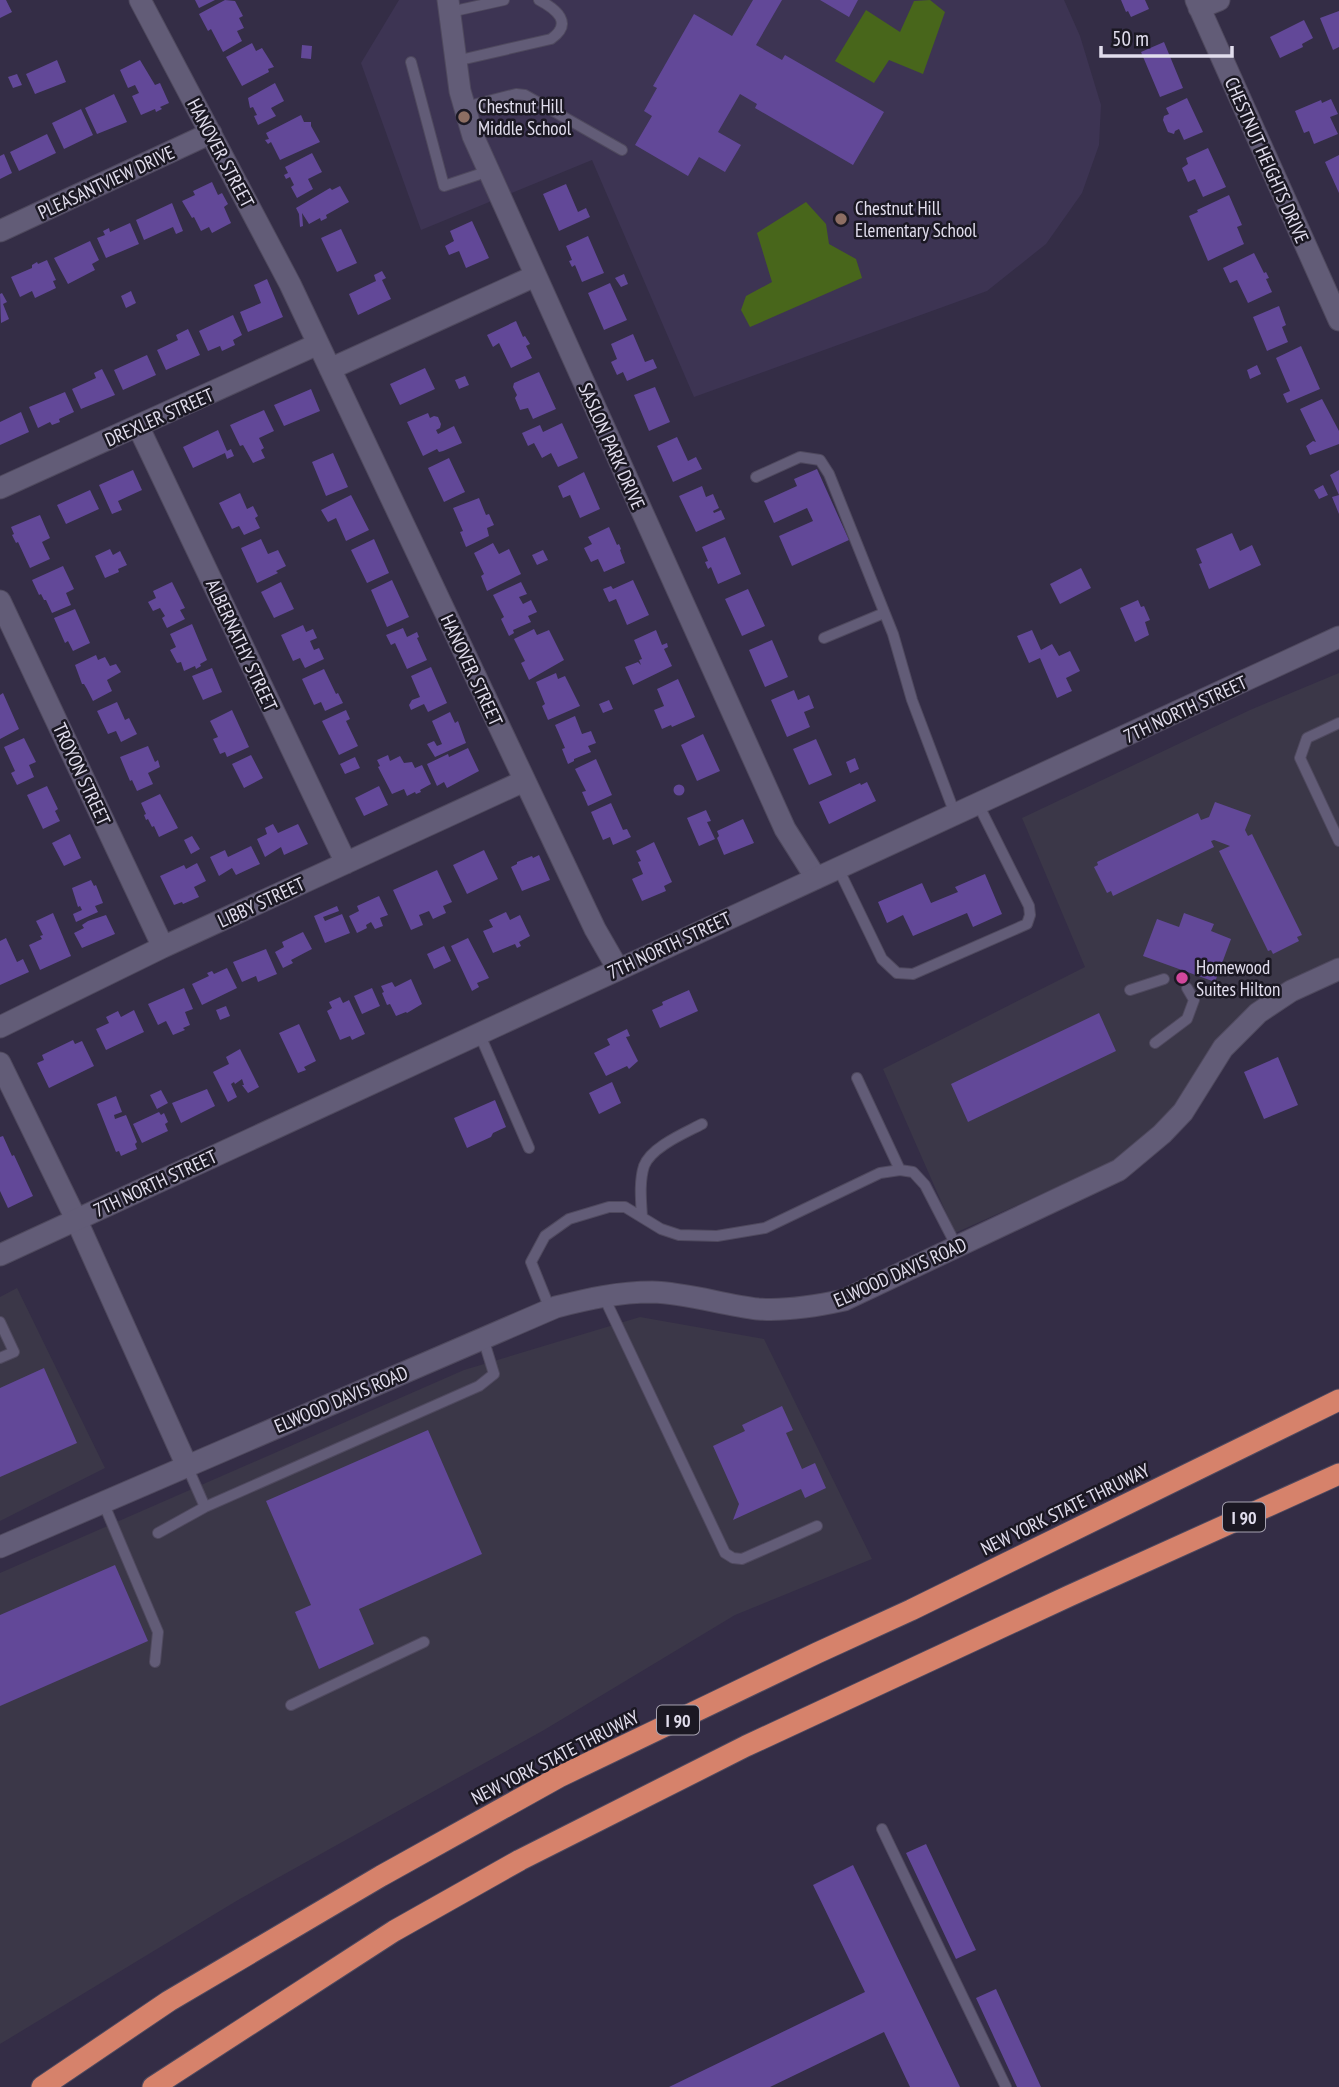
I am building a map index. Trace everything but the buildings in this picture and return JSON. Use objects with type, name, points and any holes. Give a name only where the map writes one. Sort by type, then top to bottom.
[{"type":"highway","name":"NEW YORK STATE THRUWAY","points":[[42,2087],[169,2001],[381,1876],[559,1777],[911,1610],[1339,1400]]},
{"type":"highway","name":"I 90","points":[[153,2087],[394,1931],[520,1860],[746,1746],[1339,1474]]},
{"type":"street","name":"HANOVER STREET","points":[[140,0],[318,344],[594,929],[618,969]]},
{"type":"street","points":[[1197,4],[1219,0]]},
{"type":"street","name":"CHESTNUT HEIGHTS DRIVE","points":[[1197,4],[1339,320]]},
{"type":"street","name":"SASLON PARK DRIVE","points":[[449,6],[456,61],[473,136],[779,817],[816,878]]},
{"type":"street","name":"PLEASANTVIEW DRIVE","points":[[0,231],[211,133]]},
{"type":"street","points":[[330,369],[535,276]]},
{"type":"street","name":"DREXLER STREET","points":[[0,488],[318,344]]},
{"type":"street","name":"ALBERNATHY STREET","points":[[138,426],[346,863]]},
{"type":"street","name":"TROYON STREET","points":[[0,601],[163,947]]},
{"type":"street","name":"7TH NORTH STREET","points":[[0,1255],[1339,637]]},
{"type":"street","name":"LIBBY STREET","points":[[0,1027],[163,947],[524,781]]},
{"type":"street","name":"ELWOOD DAVIS ROAD","points":[[1,1543],[103,1502],[550,1309],[603,1295],[652,1292],[760,1309],[814,1307],[844,1300],[1119,1170],[1162,1134],[1183,1112],[1223,1048],[1258,1013],[1291,991],[1339,969]]},
{"type":"street","points":[[0,1063],[76,1219],[187,1466]]},
{"type":"lane","points":[[449,6],[504,0]]},
{"type":"lane","points":[[456,61],[551,39],[559,33],[563,25],[559,15],[539,0]]},
{"type":"lane","points":[[411,62],[444,186],[489,171]]},
{"type":"lane","points":[[465,107],[516,94],[525,95],[622,150]]},
{"type":"lane","points":[[756,477],[800,457],[820,460],[829,474],[893,634],[912,701],[955,814]]},
{"type":"lane","points":[[824,638],[884,613]]},
{"type":"lane","points":[[1339,723],[1307,738],[1300,758],[1339,841]]},
{"type":"lane","points":[[838,867],[882,958],[897,973],[913,974],[1027,924],[1029,906],[978,804]]},
{"type":"lane","points":[[1130,990],[1164,979]]},
{"type":"lane","points":[[1155,1043],[1187,1019],[1194,1000],[1187,988]]},
{"type":"lane","points":[[479,1033],[529,1149]]},
{"type":"lane","points":[[857,1078],[900,1170]]},
{"type":"lane","points":[[642,1217],[641,1181],[644,1165],[664,1145],[702,1124]]},
{"type":"lane","points":[[550,1309],[531,1262],[545,1236],[569,1219],[609,1207],[625,1207],[679,1235],[717,1236],[765,1228],[880,1173],[900,1170],[914,1172],[925,1185],[957,1247]]},
{"type":"lane","points":[[603,1295],[726,1553],[733,1558],[742,1559],[817,1526]]},
{"type":"lane","points":[[0,1322],[14,1352],[0,1358]]},
{"type":"lane","points":[[158,1533],[205,1507],[479,1386],[494,1374],[483,1338]]},
{"type":"lane","points":[[187,1466],[205,1507]]},
{"type":"lane","points":[[103,1502],[158,1632],[156,1662]]},
{"type":"lane","points":[[291,1705],[424,1642]]},
{"type":"lane","points":[[883,1829],[1006,2087]]},
{"type":"shaded area","name":"Chestnut Hill Elementary School","points":[[399,0],[1064,0],[1080,36],[1101,105],[1099,145],[1082,193],[1046,244],[987,291],[694,397],[592,160],[421,230],[361,63]]},
{"type":"shaded area","name":"Homewood Suites Hilton","points":[[1339,673],[1339,958],[1279,988],[1228,1027],[1174,1109],[1118,1160],[955,1233],[883,1069],[1085,967],[1022,818],[1250,710]]},
{"type":"shaded area","points":[[17,1288],[105,1468],[0,1521],[0,1297]]},
{"type":"shaded area","points":[[640,1317],[764,1339],[872,1559],[735,1615],[544,1730],[238,1900],[0,2044],[0,1573],[464,1370]]},
{"type":"green space","points":[[930,0],[945,12],[923,74],[889,60],[874,83],[835,61],[866,10],[900,32],[914,1]]},
{"type":"green space","points":[[806,202],[826,224],[829,244],[856,259],[862,278],[750,327],[741,310],[746,296],[772,282],[757,233]]},
{"type":"place","name":"Chestnut Hill Middle School","points":[[464,117]]},
{"type":"place","name":"Chestnut Hill Elementary School","points":[[841,219]]},
{"type":"place","name":"Homewood Suites Hilton","points":[[1182,978]]}]
